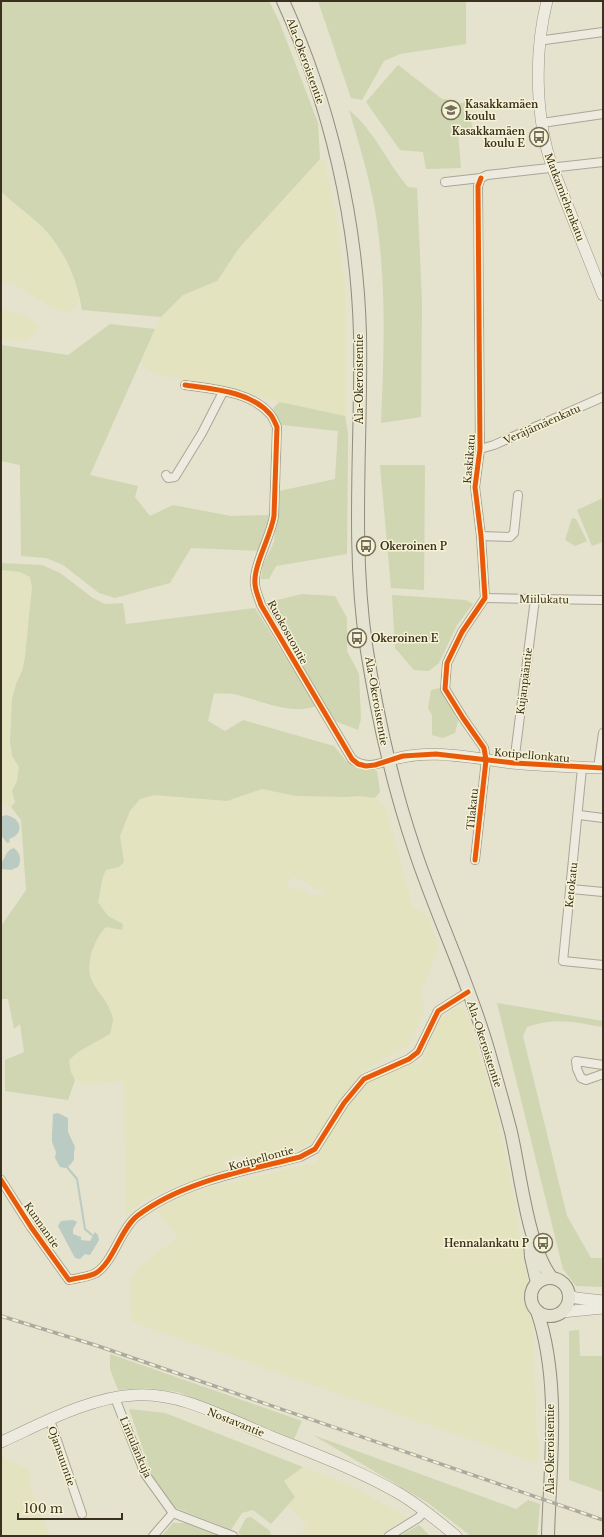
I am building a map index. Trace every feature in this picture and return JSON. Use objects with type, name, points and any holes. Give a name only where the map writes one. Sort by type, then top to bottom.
[{"type":"main road","name":"Ala-Okeroistentie","points":[[282,1],[302,48],[321,103],[337,159],[353,246],[360,333],[358,509],[360,586],[366,643],[388,761],[414,850],[487,1044],[511,1132],[530,1223],[541,1259],[552,1278]]},
{"type":"main road","name":"Ala-Okeroistentie","points":[[530,1223],[531,1256],[537,1283]]},
{"type":"main road","points":[[552,1278],[562,1282],[566,1286],[569,1295],[568,1302],[558,1314],[544,1315],[537,1311],[531,1300],[531,1293],[537,1283],[542,1279],[552,1278]]},
{"type":"main road","name":"Ala-Okeroistentie","points":[[537,1311],[548,1362],[552,1437],[548,1534]]},
{"type":"main road","name":"Ala-Okeroistentie","points":[[548,1362],[558,1314]]},
{"type":"street","name":"Matkamiehenkatu","points":[[547,1],[540,39],[538,79],[542,123],[548,155],[603,295]]},
{"type":"street","points":[[540,39],[545,40],[603,32]]},
{"type":"street","points":[[542,123],[603,114]]},
{"type":"street","points":[[445,182],[479,182],[487,175],[553,169],[603,162]]},
{"type":"street","name":"Kaskikatu","points":[[479,182],[480,449],[475,487],[481,536],[485,598]]},
{"type":"street","name":"Ruokosuontie","points":[[185,385],[223,392],[251,400],[271,414],[277,427],[274,516],[272,530],[255,580],[261,605],[352,759],[358,764],[366,766],[388,761]]},
{"type":"street","points":[[166,475],[168,478],[175,477],[202,433],[223,392]]},
{"type":"street","name":"Veräjämäenkatu","points":[[480,449],[494,445],[603,397]]},
{"type":"street","points":[[481,536],[510,537],[514,533],[518,495]]},
{"type":"street","points":[[485,598],[462,632],[447,663],[445,689],[484,748],[486,760]]},
{"type":"street","name":"Miilukatu","points":[[485,598],[603,600]]},
{"type":"street","name":"Kujanpääntie","points":[[514,763],[535,599]]},
{"type":"street","points":[[601,768],[603,733]]},
{"type":"street","name":"Kotipellonkatu","points":[[388,761],[402,756],[424,754],[514,763],[601,768]]},
{"type":"street","name":"Tilakatu","points":[[475,860],[486,760]]},
{"type":"street","name":"Ketokatu","points":[[582,768],[579,815],[563,961],[603,965]]},
{"type":"street","points":[[579,815],[603,818]]},
{"type":"street","points":[[571,889],[603,892]]},
{"type":"street","name":"Kotipellontie","points":[[69,1280],[95,1274],[103,1266],[136,1217],[168,1197],[193,1186],[300,1157],[314,1149],[344,1103],[364,1079],[409,1059],[418,1052],[438,1011],[468,992]]},
{"type":"street","points":[[603,1065],[576,1061],[577,1069],[581,1078],[586,1080],[603,1074]]},
{"type":"street","name":"Kunnantie","points":[[1,1180],[27,1221],[69,1280]]},
{"type":"street","points":[[569,1295],[576,1298],[603,1301]]},
{"type":"street","points":[[558,1314],[603,1308]]},
{"type":"street","name":"Nostavantie","points":[[1,1442],[50,1420],[91,1404],[115,1398],[152,1395],[194,1405],[375,1481],[425,1511],[456,1536]]},
{"type":"street","name":"Lintulankuja","points":[[115,1398],[145,1474],[173,1513]]},
{"type":"street","name":"Ojansuuntie","points":[[50,1420],[82,1514]]},
{"type":"street","points":[[389,1536],[418,1518],[425,1511]]},
{"type":"street","points":[[153,1536],[173,1513],[233,1536]]},
{"type":"green space","points":[[1,1],[269,1],[279,21],[318,123],[320,159],[239,248],[217,281],[183,295],[161,317],[82,310],[78,289],[70,269],[54,241],[42,227],[1,191]]},
{"type":"green space","points":[[318,1],[466,1],[466,44],[400,54],[384,61],[362,100],[351,98]]},
{"type":"green space","points":[[398,65],[442,99],[454,100],[457,104],[466,102],[474,133],[458,135],[461,168],[426,169],[423,152],[400,150],[366,102]]},
{"type":"green space","points":[[349,110],[366,127],[400,178],[408,187],[417,188],[422,303],[421,417],[381,423],[384,316],[379,236],[370,185]]},
{"type":"green space","points":[[320,159],[325,162],[338,225],[345,285],[345,416],[280,402],[242,391],[156,374],[146,368],[140,360],[161,317],[183,295],[217,281],[239,248]]},
{"type":"green space","points":[[1,191],[11,202],[47,232],[62,254],[75,279],[80,296],[74,309],[65,313],[51,307],[16,285],[1,280]]},
{"type":"green space","points":[[1,309],[27,317],[38,325],[35,335],[25,341],[1,339]]},
{"type":"green space","points":[[110,324],[155,329],[90,475],[138,486],[135,497],[150,516],[173,505],[231,516],[270,515],[268,528],[260,551],[191,548],[170,583],[115,598],[99,593],[63,565],[46,558],[21,556],[20,465],[1,461],[1,345],[68,355]]},
{"type":"green space","points":[[280,402],[345,416],[348,433],[347,554],[276,566],[269,579],[261,579],[263,565],[274,542],[279,491],[335,479],[338,431],[282,425],[273,408]]},
{"type":"green space","points":[[380,465],[425,465],[424,590],[391,588]]},
{"type":"green space","points":[[603,498],[603,542],[592,546],[577,510]]},
{"type":"green space","points":[[572,518],[576,519],[587,541],[575,546],[565,540]]},
{"type":"green space","points":[[1,563],[42,565],[60,573],[93,598],[105,604],[123,603],[126,624],[255,608],[316,706],[306,709],[285,708],[243,696],[214,693],[208,721],[225,731],[243,720],[334,746],[346,761],[377,771],[380,792],[375,798],[360,796],[296,796],[262,789],[227,801],[154,795],[140,799],[130,811],[120,836],[124,862],[119,867],[106,870],[103,877],[98,902],[108,916],[123,924],[122,930],[106,927],[95,944],[89,963],[92,981],[110,1009],[113,1019],[110,1034],[78,1052],[69,1060],[71,1072],[75,1080],[68,1100],[5,1091],[5,1060],[24,1052],[20,1024],[14,1029],[8,999],[1,999],[1,926],[26,890],[21,820],[11,807],[15,802],[12,791],[17,781],[19,767],[12,756],[10,742],[12,699],[16,684],[22,671],[25,657],[32,587],[30,577],[20,572],[1,570]]},
{"type":"green space","points":[[1,570],[20,572],[30,577],[32,587],[25,657],[22,671],[16,684],[12,699],[10,742],[12,756],[19,767],[17,781],[12,791],[15,802],[11,807],[1,802]]},
{"type":"green space","points":[[302,594],[335,596],[347,618],[347,651],[359,674],[361,719],[358,730],[335,721],[326,710],[273,611],[273,601]]},
{"type":"green space","points":[[392,595],[466,600],[473,604],[457,625],[439,663],[429,671],[414,670],[395,648]]},
{"type":"green space","points":[[440,688],[458,721],[455,733],[443,738],[432,735],[432,715],[428,708],[431,690]]},
{"type":"green space","points":[[262,789],[296,796],[360,796],[375,798],[385,806],[412,904],[415,908],[429,917],[438,949],[420,995],[425,1010],[408,1046],[364,1070],[332,1111],[316,1138],[303,1148],[249,1166],[244,1154],[224,1161],[227,1170],[175,1186],[142,1201],[126,1215],[124,1080],[90,1085],[75,1080],[71,1072],[69,1060],[77,1052],[110,1034],[105,1003],[91,980],[88,964],[99,934],[106,927],[121,930],[123,924],[108,916],[98,902],[102,888],[102,876],[106,870],[119,867],[124,862],[120,836],[130,811],[140,799],[154,795],[227,801]],"holes":[[[293,876],[323,892],[323,895],[312,896],[300,889],[289,889],[287,884]]]},
{"type":"green space","points":[[497,1003],[603,1021],[603,1027],[565,1021],[547,1022],[527,1027],[523,1036],[567,1216],[591,1258],[603,1258],[603,1287],[576,1286],[563,1269]]},
{"type":"green space","points":[[459,1007],[465,1009],[495,1103],[514,1197],[532,1311],[538,1463],[133,1322],[130,1302],[131,1280],[137,1269],[178,1237],[157,1211],[182,1197],[210,1187],[315,1163],[330,1129],[367,1083],[411,1062],[420,1066],[436,1026],[447,1012]]},
{"type":"green space","points":[[579,1330],[580,1356],[603,1356],[603,1492],[569,1480],[569,1331]]},
{"type":"green space","points":[[110,1354],[302,1421],[294,1439],[178,1392],[146,1388],[118,1390],[110,1369]]},
{"type":"green space","points":[[129,1409],[165,1413],[303,1467],[284,1481],[295,1497],[271,1524],[253,1510],[242,1513],[231,1530],[174,1507],[154,1481]]},
{"type":"green space","points":[[313,1435],[516,1509],[528,1500],[540,1504],[537,1536],[471,1536],[428,1503]]},
{"type":"green space","points":[[1,1456],[30,1471],[30,1489],[42,1513],[49,1536],[1,1536]]},
{"type":"green space","points":[[303,1467],[355,1488],[406,1517],[379,1536],[301,1536],[307,1526],[288,1505],[295,1497],[284,1481]]},
{"type":"green space","points":[[251,1517],[270,1531],[271,1536],[244,1536],[238,1533],[246,1518]]},
{"type":"green space","points":[[173,1523],[189,1523],[220,1536],[162,1536]]},
{"type":"green space","points":[[419,1525],[430,1536],[400,1536]]},
{"type":"shaded area","points":[[6,815],[15,819],[20,826],[18,834],[9,839],[10,842],[7,843],[1,835],[1,817]]},
{"type":"shaded area","points":[[14,848],[20,857],[18,867],[11,870],[1,869],[1,863],[6,854],[9,850]]},
{"type":"shaded area","points":[[58,1113],[68,1118],[68,1132],[75,1147],[74,1160],[65,1168],[60,1167],[55,1158],[56,1152],[52,1142],[53,1114]]},
{"type":"shaded area","points":[[73,1220],[77,1222],[73,1229],[73,1234],[81,1237],[81,1240],[90,1241],[95,1232],[98,1235],[99,1240],[90,1255],[85,1254],[80,1259],[75,1258],[58,1226],[61,1221]]},
{"type":"waterway","points":[[67,1167],[77,1179],[85,1229],[92,1235]]},
{"type":"railway","points":[[1,1316],[98,1346],[603,1520]]},
{"type":"cycle path","points":[[475,860],[486,760],[484,748],[445,689],[447,663],[462,632],[485,598],[481,536],[475,487],[480,449],[478,186],[481,178]]},
{"type":"cycle path","points":[[185,385],[230,392],[252,400],[262,406],[273,418],[277,427],[274,516],[259,560],[255,577],[256,589],[261,605],[352,759],[358,764],[366,766],[375,765],[403,756],[436,754],[514,763],[603,768]]},
{"type":"cycle path","points":[[1,1180],[31,1227],[69,1280],[96,1273],[108,1261],[131,1222],[155,1204],[194,1186],[236,1173],[300,1157],[315,1149],[344,1103],[364,1079],[409,1059],[418,1052],[438,1011],[468,992]]},
{"type":"place","name":"Kasakkamäen koulu","points":[[451,110]]},
{"type":"place","name":"Kasakkamäen koulu E","points":[[539,137]]},
{"type":"place","name":"Okeroinen P","points":[[366,546]]},
{"type":"place","name":"Okeroinen E","points":[[357,638]]},
{"type":"place","name":"Hennalankatu P","points":[[543,1243]]}]
